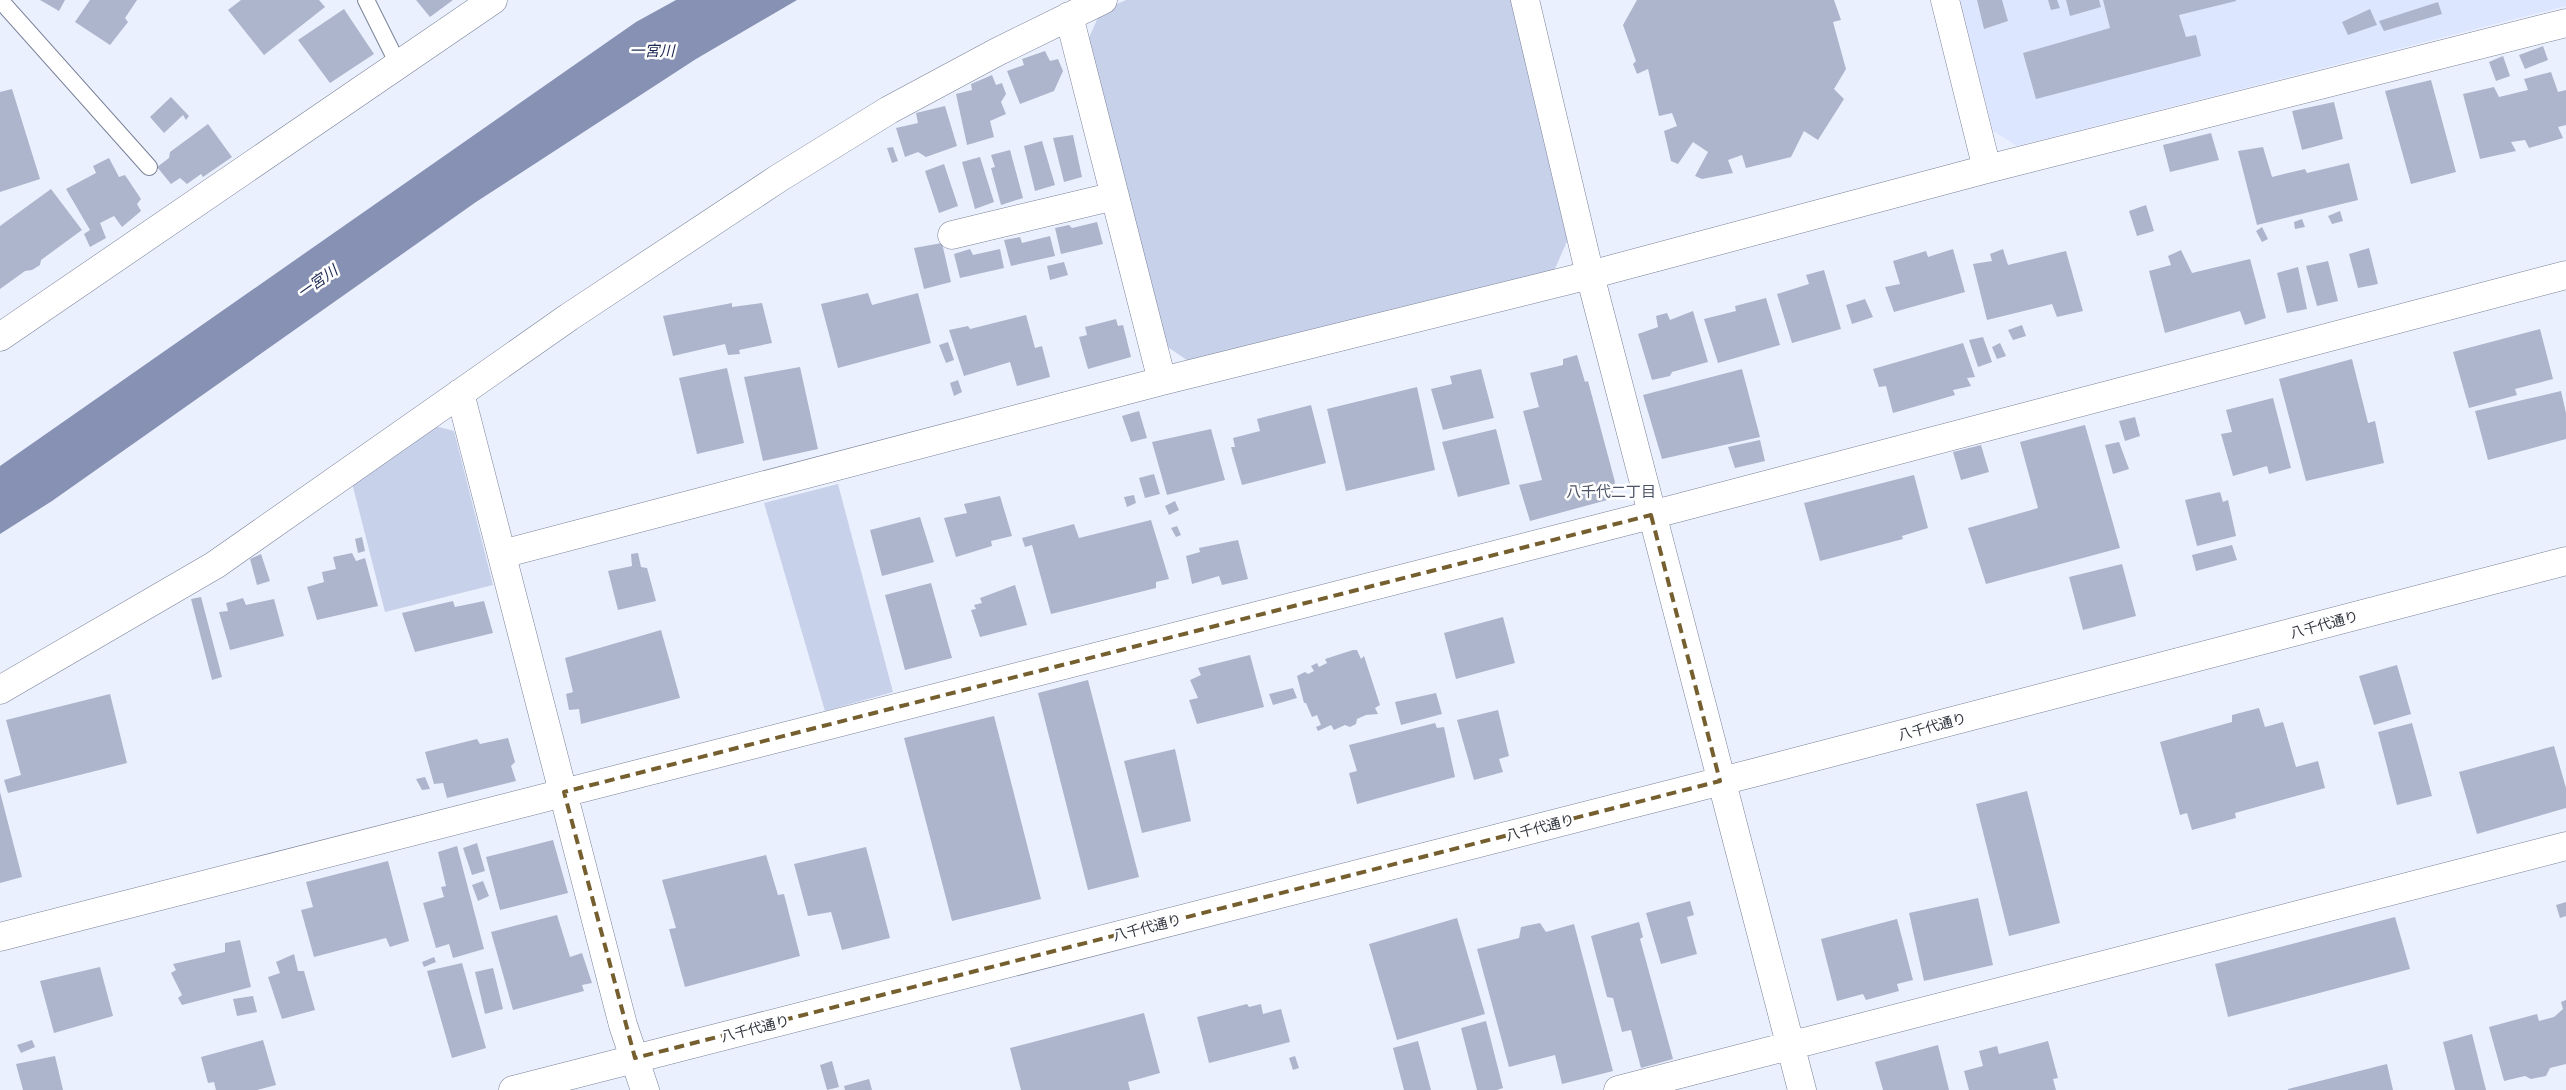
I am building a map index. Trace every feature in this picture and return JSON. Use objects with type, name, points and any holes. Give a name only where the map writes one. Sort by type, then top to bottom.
[{"type":"street","points":[[0,337],[493,0]]},
{"type":"street","points":[[0,690],[215,565],[663,253],[864,126],[996,52],[1103,0]]},
{"type":"street","points":[[1525,0],[1590,275],[1720,781],[1802,1090]]},
{"type":"street","points":[[1945,0],[1987,169]]},
{"type":"street","points":[[1068,16],[1162,381]]},
{"type":"street","points":[[502,554],[1162,381],[1590,275],[1987,169],[2566,23]]},
{"type":"street","points":[[952,235],[1115,196]]},
{"type":"street","points":[[0,937],[1651,515],[2566,275]]},
{"type":"street","points":[[460,393],[623,1025],[645,1090]]},
{"type":"street","name":"八千代通り","points":[[513,1090],[1720,781],[2566,561]]},
{"type":"street","points":[[1618,1090],[2566,846]]},
{"type":"lane","points":[[0,0],[149,167]]},
{"type":"lane","points":[[366,0],[399,66]]},
{"type":"highlighted area","points":[[1651,515],[1720,781],[635,1058],[564,792]]},
{"type":"shaded area","points":[[1126,0],[1513,0],[1568,239],[1554,271],[1191,363],[1165,345],[1086,44],[1101,11]]},
{"type":"shaded area","points":[[1960,0],[2566,0],[2566,6],[2017,146],[1993,131]]},
{"type":"shaded area","points":[[431,425],[454,431],[493,585],[385,612],[352,483]]},
{"type":"shaded area","points":[[838,484],[893,692],[825,711],[764,503]]},
{"type":"water","name":"一宮川","points":[[676,0],[797,0],[696,59],[476,202],[52,501],[0,534],[0,466],[636,22]]},
{"type":"building","points":[[40,0],[65,0],[59,11]]},
{"type":"building","points":[[90,0],[137,0],[125,18],[128,22],[110,45],[75,22]]},
{"type":"building","points":[[241,0],[319,0],[325,7],[264,55],[228,10]]},
{"type":"building","points":[[416,0],[453,0],[430,17]]},
{"type":"building","points":[[1637,0],[1834,0],[1841,20],[1833,22],[1846,69],[1834,89],[1844,99],[1818,140],[1804,131],[1791,157],[1746,168],[1742,155],[1728,160],[1733,173],[1702,179],[1695,176],[1708,152],[1693,142],[1678,164],[1671,161],[1664,131],[1677,126],[1672,113],[1659,116],[1648,69],[1637,74],[1633,64],[1636,61],[1623,25]]},
{"type":"building","points":[[1977,0],[2002,0],[2008,21],[1984,29]]},
{"type":"building","points":[[2048,0],[2057,0],[2060,8],[2051,10]]},
{"type":"building","points":[[2066,0],[2099,0],[2101,7],[2070,16]]},
{"type":"building","points":[[2103,0],[2236,1],[2179,15],[2186,37],[2196,35],[2201,56],[2036,99],[2023,53],[2110,28]]},
{"type":"building","points":[[2438,2],[2442,14],[2384,31],[2379,21]]},
{"type":"building","points":[[344,9],[374,54],[330,83],[298,40]]},
{"type":"building","points":[[2370,9],[2377,25],[2348,35],[2342,22]]},
{"type":"building","points":[[2543,46],[2548,60],[2525,69],[2519,55]]},
{"type":"building","points":[[1045,51],[1050,61],[1058,59],[1063,71],[1054,91],[1020,104],[1007,71],[1024,65],[1022,59]]},
{"type":"building","points":[[2503,56],[2510,76],[2496,81],[2489,62]]},
{"type":"building","points":[[2551,72],[2558,92],[2566,90],[2566,125],[2558,127],[2563,138],[2529,148],[2525,140],[2511,142],[2516,151],[2480,159],[2463,94],[2494,87],[2499,97],[2528,90],[2524,79]]},
{"type":"building","points":[[992,75],[996,85],[1002,83],[1006,94],[1001,102],[1006,114],[990,121],[994,137],[967,145],[956,94],[972,90],[971,84]]},
{"type":"building","points":[[2431,80],[2456,172],[2411,184],[2385,91]]},
{"type":"building","points":[[12,89],[40,179],[0,192],[0,92]]},
{"type":"building","points":[[171,97],[189,116],[186,120],[183,115],[164,133],[150,117]]},
{"type":"building","points":[[2334,102],[2343,139],[2302,150],[2292,111]]},
{"type":"building","points":[[945,106],[957,146],[926,157],[918,152],[905,157],[896,128],[918,123],[916,113]]},
{"type":"building","points":[[208,124],[232,157],[203,177],[201,174],[187,184],[180,178],[171,184],[157,167],[169,158],[170,152]]},
{"type":"building","points":[[2211,133],[2219,160],[2170,172],[2163,145]]},
{"type":"building","points":[[1073,135],[1082,177],[1064,182],[1053,138]]},
{"type":"building","points":[[1042,141],[1055,185],[1035,191],[1024,146]]},
{"type":"building","points":[[893,147],[898,161],[892,163],[887,148]]},
{"type":"building","points":[[2263,147],[2272,177],[2305,169],[2307,173],[2349,163],[2358,200],[2257,225],[2238,151]]},
{"type":"building","points":[[1010,150],[1023,198],[1001,205],[991,168],[995,167],[991,155]]},
{"type":"building","points":[[980,157],[994,202],[975,209],[962,162]]},
{"type":"building","points":[[109,158],[119,177],[125,175],[141,199],[137,204],[141,211],[122,227],[114,216],[100,223],[106,238],[90,247],[84,234],[90,230],[66,189],[96,173],[93,166]]},
{"type":"building","points":[[944,164],[958,206],[939,213],[925,171]]},
{"type":"building","points":[[51,189],[82,230],[41,260],[40,265],[32,270],[25,271],[0,289],[0,226]]},
{"type":"building","points":[[2146,205],[2154,231],[2137,236],[2129,211]]},
{"type":"building","points":[[2340,211],[2343,221],[2332,224],[2328,216]]},
{"type":"building","points":[[2302,219],[2305,227],[2295,229],[2294,222]]},
{"type":"building","points":[[1097,222],[1103,244],[1061,254],[1055,228],[1069,225],[1072,228]]},
{"type":"building","points":[[2262,227],[2268,239],[2262,242],[2256,231]]},
{"type":"building","points":[[1050,236],[1055,256],[1011,266],[1004,240],[1020,237],[1022,243]]},
{"type":"building","points":[[942,243],[951,282],[924,289],[914,248]]},
{"type":"building","points":[[2369,248],[2378,284],[2358,288],[2349,254]]},
{"type":"building","points":[[970,249],[973,255],[1000,249],[1004,268],[960,278],[954,254]]},
{"type":"building","points":[[1953,249],[1965,292],[1894,312],[1885,287],[1900,284],[1893,261],[1926,251],[1928,257]]},
{"type":"building","points":[[2003,249],[2008,265],[2066,251],[2083,311],[2057,317],[2052,304],[1987,320],[1973,264],[1992,261],[1990,254]]},
{"type":"building","points":[[2181,250],[2192,273],[2250,259],[2266,318],[2245,325],[2240,311],[2165,333],[2149,271],[2171,265],[2168,256]]},
{"type":"building","points":[[2328,261],[2338,301],[2317,306],[2306,266]]},
{"type":"building","points":[[1064,262],[1068,275],[1050,280],[1047,266]]},
{"type":"building","points":[[2298,267],[2307,309],[2287,313],[2277,273]]},
{"type":"building","points":[[1824,270],[1841,329],[1792,343],[1777,294],[1809,284],[1806,275]]},
{"type":"building","points":[[868,293],[872,305],[918,293],[931,343],[838,368],[821,304]]},
{"type":"building","points":[[1766,298],[1780,345],[1718,363],[1704,319],[1736,311],[1735,306]]},
{"type":"building","points":[[1865,299],[1873,317],[1852,324],[1846,305]]},
{"type":"building","points":[[732,303],[732,307],[762,303],[772,343],[739,350],[740,354],[728,355],[725,344],[673,356],[663,316]]},
{"type":"building","points":[[1693,311],[1708,362],[1672,372],[1670,376],[1652,380],[1638,334],[1658,327],[1656,316],[1667,313],[1670,320]]},
{"type":"building","points":[[1026,315],[1035,348],[1042,346],[1050,377],[1017,386],[1010,362],[964,376],[949,330],[968,326],[970,329]]},
{"type":"building","points":[[1116,319],[1118,326],[1123,325],[1131,357],[1088,369],[1079,337],[1087,335],[1085,327]]},
{"type":"building","points":[[2022,325],[2026,336],[2013,340],[2008,330]]},
{"type":"building","points":[[2540,329],[2553,379],[2515,389],[2517,395],[2469,408],[2453,352]]},
{"type":"building","points":[[1983,337],[1992,362],[1978,367],[1969,340]]},
{"type":"building","points":[[948,342],[954,360],[946,363],[939,345]]},
{"type":"building","points":[[1963,343],[1975,377],[1967,378],[1971,386],[1953,390],[1955,395],[1893,413],[1886,386],[1879,387],[1873,369]]},
{"type":"building","points":[[2000,343],[2006,356],[1997,359],[1992,347]]},
{"type":"building","points":[[1577,355],[1585,382],[1588,381],[1615,482],[1611,499],[1530,521],[1519,485],[1542,480],[1523,411],[1539,407],[1530,373],[1563,365],[1563,359]]},
{"type":"building","points":[[2352,359],[2368,423],[2375,421],[2384,463],[2306,481],[2279,379]]},
{"type":"building","points":[[800,367],[818,449],[763,461],[744,377]]},
{"type":"building","points":[[727,368],[744,443],[697,454],[679,378]]},
{"type":"building","points":[[1481,369],[1494,418],[1443,430],[1431,389],[1452,384],[1450,376]]},
{"type":"building","points":[[1742,369],[1760,437],[1662,459],[1643,395]]},
{"type":"building","points":[[958,380],[962,392],[954,396],[950,383]]},
{"type":"building","points":[[1417,387],[1435,470],[1346,491],[1327,409]]},
{"type":"building","points":[[2561,391],[2566,413],[2566,439],[2488,460],[2475,411]]},
{"type":"building","points":[[2273,398],[2291,468],[2269,474],[2267,466],[2233,476],[2221,434],[2232,432],[2226,410]]},
{"type":"building","points":[[1311,405],[1326,463],[1242,485],[1231,447],[1235,447],[1233,438],[1260,431],[1257,419]]},
{"type":"building","points":[[1139,411],[1147,438],[1131,442],[1122,416]]},
{"type":"building","points":[[2135,417],[2140,436],[2125,441],[2119,421]]},
{"type":"building","points":[[2085,425],[2120,548],[1986,584],[1968,528],[2038,508],[2020,442]]},
{"type":"building","points":[[1211,429],[1225,480],[1167,495],[1152,442]]},
{"type":"building","points":[[1496,429],[1510,484],[1458,497],[1442,442]]},
{"type":"building","points":[[1760,440],[1765,461],[1735,468],[1728,447]]},
{"type":"building","points":[[2119,442],[2129,469],[2113,474],[2105,445]]},
{"type":"building","points":[[1981,445],[1989,472],[1961,480],[1953,452]]},
{"type":"building","points":[[1154,474],[1160,494],[1145,498],[1139,478]]},
{"type":"building","points":[[1914,475],[1928,528],[1902,536],[1903,539],[1820,561],[1804,503]]},
{"type":"building","points":[[2220,492],[2223,502],[2228,500],[2236,536],[2197,546],[2185,500]]},
{"type":"building","points":[[1134,495],[1136,503],[1127,507],[1124,497]]},
{"type":"building","points":[[1000,496],[1012,536],[991,541],[992,546],[956,557],[944,518],[967,513],[964,504]]},
{"type":"building","points":[[1175,501],[1179,510],[1169,515],[1165,506]]},
{"type":"building","points":[[920,517],[934,562],[882,576],[870,530]]},
{"type":"building","points":[[1151,520],[1169,579],[1156,582],[1156,588],[1051,614],[1032,545],[1025,547],[1022,538],[1074,524],[1079,538]]},
{"type":"building","points":[[1177,526],[1181,535],[1176,537],[1171,528]]},
{"type":"building","points":[[362,537],[365,551],[358,553],[355,539]]},
{"type":"building","points":[[1238,540],[1248,579],[1222,585],[1219,576],[1192,584],[1186,556],[1200,552],[1199,548]]},
{"type":"building","points":[[2232,545],[2237,560],[2196,571],[2192,555]]},
{"type":"building","points":[[352,553],[356,561],[365,558],[378,606],[317,620],[307,587],[324,582],[322,572],[336,569],[333,557]]},
{"type":"building","points":[[638,553],[641,567],[647,568],[656,601],[618,610],[608,571],[632,566],[631,554]]},
{"type":"building","points":[[261,554],[270,581],[257,585],[250,559]]},
{"type":"building","points":[[2122,564],[2136,616],[2083,630],[2069,577]]},
{"type":"building","points":[[931,583],[952,658],[905,670],[885,595]]},
{"type":"building","points":[[1015,585],[1027,625],[980,637],[971,610],[976,609],[974,605],[982,603],[980,598]]},
{"type":"building","points":[[201,597],[222,677],[212,680],[191,599]]},
{"type":"building","points":[[243,598],[246,605],[274,599],[284,636],[230,650],[219,612],[228,611],[226,603]]},
{"type":"building","points":[[453,601],[455,607],[484,601],[493,633],[415,652],[402,613]]},
{"type":"building","points":[[1503,617],[1515,663],[1456,679],[1444,633]]},
{"type":"building","points":[[661,630],[680,698],[581,724],[579,709],[569,710],[566,694],[573,692],[565,658]]},
{"type":"building","points":[[1357,650],[1361,659],[1364,656],[1380,705],[1375,708],[1378,714],[1366,715],[1357,719],[1356,724],[1350,727],[1345,725],[1334,730],[1331,725],[1318,731],[1316,727],[1321,725],[1317,715],[1312,717],[1306,703],[1304,703],[1297,676],[1305,672],[1308,674],[1314,671],[1311,666],[1317,663],[1319,667],[1327,663],[1325,659]]},
{"type":"building","points":[[1250,655],[1264,707],[1197,724],[1189,700],[1198,698],[1190,680],[1201,675],[1198,668]]},
{"type":"building","points":[[2397,665],[2411,714],[2374,725],[2359,676]]},
{"type":"building","points":[[1088,680],[1139,877],[1088,890],[1038,693]]},
{"type":"building","points":[[1293,688],[1297,698],[1273,705],[1269,694]]},
{"type":"building","points":[[1436,693],[1442,714],[1401,725],[1395,702]]},
{"type":"building","points":[[110,694],[127,763],[8,793],[4,780],[21,775],[6,720]]},
{"type":"building","points":[[2259,708],[2265,727],[2283,722],[2296,767],[2318,761],[2325,788],[2235,813],[2236,818],[2192,830],[2187,813],[2180,815],[2160,742],[2232,722],[2232,715]]},
{"type":"building","points":[[1498,710],[1509,756],[1499,759],[1503,772],[1474,780],[1457,720]]},
{"type":"building","points":[[994,716],[1041,899],[952,921],[904,738]]},
{"type":"building","points":[[1435,723],[1437,728],[1444,727],[1455,777],[1357,804],[1349,773],[1357,771],[1349,745]]},
{"type":"building","points":[[2412,723],[2432,796],[2397,805],[2378,732]]},
{"type":"building","points":[[508,738],[515,762],[511,766],[516,781],[447,798],[443,783],[434,784],[425,752],[477,739],[480,744]]},
{"type":"building","points":[[2554,746],[2566,788],[2566,808],[2477,834],[2459,772]]},
{"type":"building","points":[[1175,749],[1191,821],[1142,833],[1124,761]]},
{"type":"building","points":[[425,777],[430,789],[422,790],[416,779]]},
{"type":"building","points":[[2027,791],[2060,923],[2009,936],[1976,804]]},
{"type":"building","points":[[0,792],[22,877],[0,883]]},
{"type":"building","points":[[553,840],[568,893],[500,910],[486,857]]},
{"type":"building","points":[[477,843],[485,871],[472,875],[463,848]]},
{"type":"building","points":[[457,846],[484,949],[453,958],[449,944],[436,948],[423,903],[444,897],[441,887],[446,886],[438,852]]},
{"type":"building","points":[[866,847],[890,938],[842,950],[831,912],[808,916],[794,864]]},
{"type":"building","points":[[766,855],[778,895],[784,894],[800,956],[685,987],[669,929],[676,928],[662,880]]},
{"type":"building","points":[[388,861],[409,941],[390,947],[386,938],[314,957],[301,910],[313,907],[306,882]]},
{"type":"building","points":[[483,881],[489,896],[478,901],[472,885]]},
{"type":"building","points":[[1978,898],[1993,965],[1924,981],[1909,913]]},
{"type":"building","points":[[1690,901],[1694,915],[1687,917],[1697,954],[1661,964],[1646,913]]},
{"type":"building","points":[[2566,902],[2566,916],[2560,918],[2556,905]]},
{"type":"building","points":[[557,915],[570,957],[582,953],[592,983],[582,985],[584,991],[513,1010],[491,932]]},
{"type":"building","points":[[2395,917],[2410,969],[2228,1017],[2215,964]]},
{"type":"building","points":[[1457,918],[1485,1014],[1397,1040],[1369,944]]},
{"type":"building","points":[[1897,919],[1913,980],[1897,984],[1899,991],[1866,1000],[1863,994],[1837,1001],[1821,939]]},
{"type":"building","points":[[1639,922],[1643,937],[1640,939],[1673,1059],[1641,1068],[1631,1030],[1622,1032],[1613,998],[1607,997],[1591,936]]},
{"type":"building","points":[[1540,923],[1546,932],[1574,924],[1613,1071],[1562,1084],[1555,1055],[1509,1067],[1477,949],[1519,938],[1521,927]]},
{"type":"building","points":[[240,940],[251,987],[182,1005],[178,998],[182,995],[171,973],[176,970],[173,964],[225,952],[225,943]]},
{"type":"building","points":[[294,954],[298,971],[304,971],[315,1010],[282,1019],[268,977],[280,973],[276,962]]},
{"type":"building","points":[[434,957],[436,962],[424,967],[422,962]]},
{"type":"building","points":[[462,963],[486,1048],[452,1058],[427,971]]},
{"type":"building","points":[[100,967],[113,1016],[54,1033],[40,981]]},
{"type":"building","points":[[493,968],[503,1009],[485,1014],[475,972]]},
{"type":"building","points":[[253,996],[257,1012],[237,1016],[233,999]]},
{"type":"building","points":[[2566,1000],[2566,1064],[2550,1068],[2546,1076],[2531,1079],[2525,1076],[2504,1081],[2489,1027],[2537,1014],[2539,1021],[2554,1017],[2563,1009],[2561,1002]]},
{"type":"building","points":[[1247,1004],[1249,1007],[1261,1004],[1263,1014],[1281,1009],[1290,1042],[1209,1063],[1197,1017]]},
{"type":"building","points":[[1144,1013],[1160,1073],[1128,1082],[1130,1090],[1021,1090],[1010,1048]]},
{"type":"building","points":[[1486,1021],[1503,1088],[1497,1090],[1477,1090],[1461,1028]]},
{"type":"building","points":[[2472,1034],[2486,1090],[2455,1090],[2443,1042]]},
{"type":"building","points":[[32,1040],[35,1047],[21,1053],[17,1045]]},
{"type":"building","points":[[263,1040],[276,1085],[257,1090],[216,1090],[214,1082],[208,1083],[201,1057]]},
{"type":"building","points":[[1418,1041],[1431,1090],[1404,1090],[1393,1048]]},
{"type":"building","points":[[2048,1041],[2058,1078],[2053,1079],[2056,1090],[1969,1090],[1964,1071],[1983,1066],[1979,1051],[1997,1046],[1999,1054]]},
{"type":"building","points":[[1938,1045],[1949,1090],[1883,1090],[1875,1062]]},
{"type":"building","points":[[55,1056],[63,1090],[23,1090],[16,1064]]},
{"type":"building","points":[[1295,1056],[1299,1068],[1293,1070],[1289,1058]]},
{"type":"building","points":[[832,1061],[839,1087],[827,1090],[820,1065]]},
{"type":"building","points":[[2387,1064],[2393,1090],[2288,1090],[2288,1089]]},
{"type":"building","points":[[869,1079],[872,1090],[845,1090],[844,1086]]},
{"type":"district","name":"八千代二丁目","points":[[1611,491]]}]
